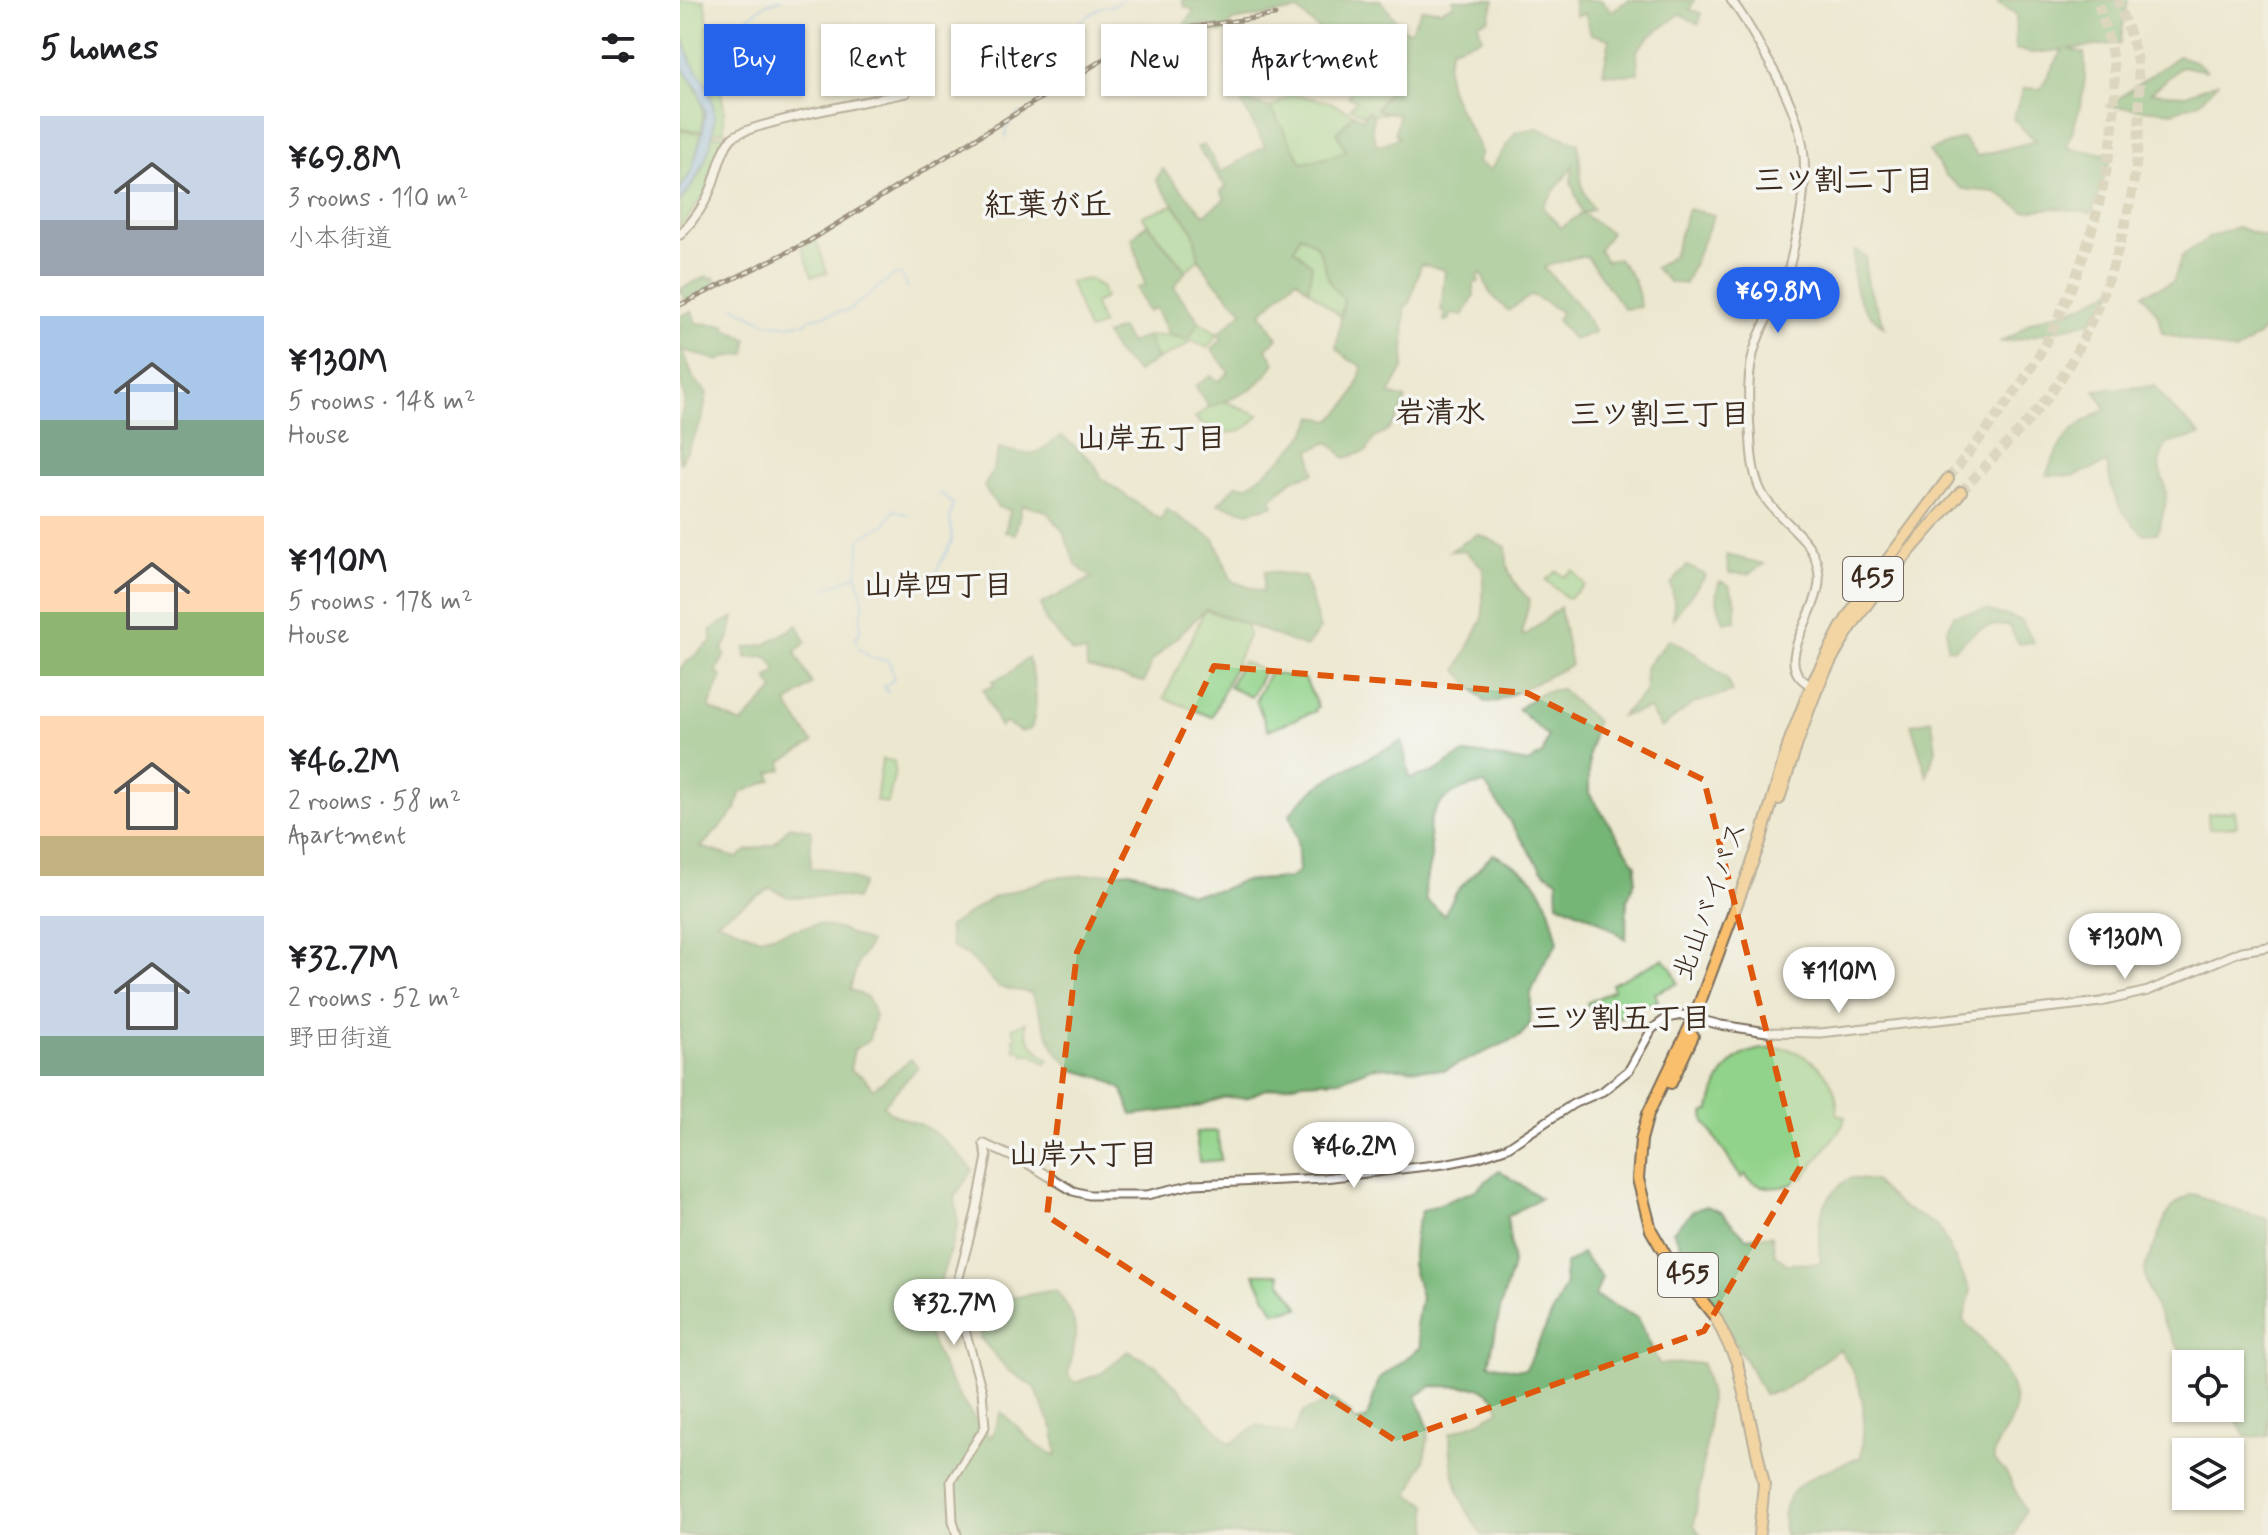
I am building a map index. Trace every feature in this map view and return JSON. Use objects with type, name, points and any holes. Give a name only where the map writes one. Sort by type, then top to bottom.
[{"type":"highway","name":"北山バイパス","points":[[1762,1535],[1764,1484],[1737,1362],[1716,1318],[1657,1242],[1647,1220],[1638,1179],[1641,1140],[1648,1114],[1697,1019],[1760,842],[1790,740],[1841,628],[1863,593],[1948,479]]},
{"type":"highway","name":"北山バイパス","points":[[1814,687],[1870,598],[1961,492]]},
{"type":"street","points":[[1731,0],[1792,104],[1804,147],[1804,196],[1788,274],[1757,341],[1749,372],[1751,447],[1755,474],[1764,497],[1776,512],[1793,525],[1809,546],[1819,576],[1814,604],[1792,658],[1794,670],[1801,680],[1814,687]]},
{"type":"street","points":[[680,235],[699,214],[729,142],[737,134],[760,125],[892,96]]},
{"type":"street","points":[[957,1535],[953,1521],[951,1481],[985,1427],[982,1391],[962,1319],[959,1277],[987,1157],[984,1144],[1030,1165],[1073,1191],[1089,1195],[1147,1195],[1194,1184],[1292,1180],[1444,1164],[1479,1157],[1526,1138],[1554,1116],[1603,1091],[1625,1074],[1652,1029],[1667,1018],[1682,1015],[1767,1032],[1820,1033],[2101,1002],[2148,991],[2241,951],[2268,947]]},
{"type":"highlighted area","points":[[1214,666],[1527,693],[1704,780],[1800,1167],[1704,1331],[1396,1441],[1047,1216],[1077,952]]},
{"type":"green space","points":[[680,0],[704,0],[708,24],[704,24],[704,96],[722,96],[724,132],[712,132],[680,34]]},
{"type":"green space","points":[[1182,0],[1380,0],[1399,24],[1314,24],[1298,10],[1232,21],[1223,24],[1223,33],[1213,32],[1209,24],[1185,24],[1194,10],[1185,7]]},
{"type":"green space","points":[[1453,0],[1494,0],[1489,19],[1478,23],[1482,38],[1452,48],[1448,62],[1450,89],[1481,153],[1477,162],[1490,170],[1516,132],[1537,128],[1578,143],[1582,185],[1593,209],[1583,214],[1611,233],[1599,250],[1606,261],[1618,259],[1627,270],[1634,281],[1640,307],[1624,309],[1587,257],[1576,257],[1544,267],[1583,311],[1595,332],[1574,340],[1557,320],[1561,312],[1532,295],[1508,311],[1490,293],[1481,273],[1477,275],[1479,282],[1474,283],[1474,296],[1463,316],[1452,314],[1449,320],[1444,321],[1445,313],[1441,311],[1445,270],[1421,264],[1410,303],[1405,307],[1404,367],[1389,394],[1406,399],[1390,428],[1374,438],[1367,451],[1345,458],[1329,442],[1310,450],[1314,473],[1294,479],[1271,498],[1274,505],[1248,512],[1218,504],[1236,485],[1247,486],[1286,455],[1303,436],[1314,416],[1330,421],[1337,415],[1355,390],[1362,366],[1336,348],[1344,299],[1332,286],[1319,250],[1300,235],[1294,249],[1312,265],[1308,289],[1296,279],[1261,313],[1278,338],[1266,348],[1275,363],[1254,387],[1209,407],[1195,386],[1211,376],[1219,381],[1229,372],[1212,349],[1222,339],[1218,334],[1243,311],[1212,279],[1199,259],[1193,230],[1156,180],[1163,169],[1204,215],[1225,199],[1221,191],[1226,187],[1197,147],[1204,145],[1221,172],[1265,146],[1239,98],[1271,108],[1302,163],[1346,151],[1337,133],[1354,114],[1363,119],[1367,111],[1373,115],[1372,130],[1377,146],[1399,138],[1395,133],[1399,115],[1376,109],[1386,96],[1407,96],[1407,30],[1410,31],[1422,9],[1441,10],[1454,5]],"holes":[[[1573,166],[1571,182],[1582,213],[1561,228],[1542,207]]]},
{"type":"green space","points":[[1573,0],[1601,0],[1611,11],[1629,0],[1694,0],[1690,10],[1701,13],[1699,25],[1680,14],[1649,37],[1637,50],[1638,73],[1603,73],[1610,39],[1591,34],[1585,13],[1576,16]]},
{"type":"green space","points":[[1998,0],[2128,0],[2120,43],[2068,49],[2084,53],[2085,78],[2067,148],[2112,155],[2092,213],[2055,208],[2025,211],[1995,192],[1963,189],[1946,176],[1929,151],[1963,138],[1977,156],[2036,141],[2013,119],[2024,88],[2040,89],[2063,50],[2031,53],[2015,49],[2016,14]]},
{"type":"green space","points":[[2178,56],[2195,61],[2207,71],[2182,66],[2151,93],[2186,95],[2219,82],[2200,102],[2173,112],[2108,106]]},
{"type":"green space","points":[[680,65],[700,95],[702,131],[680,129]]},
{"type":"green space","points":[[1288,96],[1301,96],[1330,102],[1354,114],[1337,133],[1346,151],[1302,163],[1271,108]]},
{"type":"green space","points":[[1348,96],[1385,96],[1376,108],[1386,113],[1373,115],[1367,112],[1365,115],[1350,108],[1357,100]]},
{"type":"green space","points":[[680,131],[702,133],[691,172],[680,189]]},
{"type":"green space","points":[[711,135],[726,136],[706,192],[680,229],[680,202],[701,172]]},
{"type":"green space","points":[[1173,205],[1193,230],[1199,259],[1186,271],[1142,216]]},
{"type":"green space","points":[[1688,209],[1714,215],[1685,284],[1669,282],[1655,268],[1673,256]]},
{"type":"green space","points":[[1147,224],[1186,271],[1174,287],[1199,321],[1188,340],[1169,335],[1156,308],[1147,311],[1137,288],[1145,285],[1132,238]]},
{"type":"green space","points":[[2237,227],[2268,238],[2268,322],[2259,335],[2235,352],[2162,333],[2158,315],[2143,294],[2173,282],[2182,256],[2210,237]]},
{"type":"green space","points":[[1300,235],[1315,244],[1331,284],[1344,299],[1340,316],[1308,289],[1312,265],[1294,249]]},
{"type":"green space","points":[[816,239],[827,273],[812,276],[802,247]]},
{"type":"green space","points":[[1855,250],[1866,257],[1869,286],[1885,327],[1867,312],[1857,294],[1853,273]]},
{"type":"green space","points":[[707,276],[709,279],[714,277],[716,286],[680,304],[685,298],[680,289]]},
{"type":"green space","points":[[1090,279],[1101,287],[1105,298],[1094,303],[1102,325],[1088,331],[1070,282]]},
{"type":"green space","points":[[2117,288],[2091,322],[1999,342],[2016,334],[2030,322],[2081,306]]},
{"type":"green space","points":[[692,311],[696,323],[724,325],[747,339],[746,354],[719,361],[683,350],[694,380],[707,392],[702,421],[680,464],[680,420],[685,400],[680,380],[680,316]]},
{"type":"green space","points":[[1199,321],[1218,334],[1207,348],[1192,340],[1157,360],[1148,336],[1169,335],[1187,339]]},
{"type":"green space","points":[[1121,328],[1129,343],[1148,336],[1157,360],[1137,372],[1117,353],[1105,335]]},
{"type":"green space","points":[[2155,386],[2171,407],[2201,435],[2166,444],[2159,467],[2166,503],[2157,533],[2143,534],[2118,503],[2107,463],[2074,476],[2046,475],[2068,435],[2106,409],[2095,390]]},
{"type":"green space","points":[[1224,401],[1259,415],[1245,428],[1228,433],[1211,429],[1195,418],[1209,407]]},
{"type":"green space","points":[[1062,436],[1094,463],[1102,479],[1161,520],[1166,509],[1214,539],[1232,581],[1263,592],[1265,571],[1305,577],[1320,629],[1306,647],[1206,609],[1152,661],[1144,682],[1087,668],[1086,652],[1073,653],[1045,620],[1041,604],[1092,578],[1076,565],[1063,531],[1046,511],[1022,505],[1015,534],[1005,532],[1010,510],[998,507],[984,487],[999,448],[1035,453]]},
{"type":"green space","points":[[1478,534],[1506,547],[1511,576],[1530,600],[1521,634],[1525,636],[1560,607],[1571,665],[1496,702],[1485,702],[1457,670],[1483,618],[1483,568],[1465,551],[1450,551]]},
{"type":"green space","points":[[1726,555],[1764,564],[1748,574],[1729,573]]},
{"type":"green space","points":[[1687,566],[1706,575],[1673,618],[1671,584]]},
{"type":"green space","points":[[1573,570],[1585,585],[1568,599],[1546,580],[1557,571],[1564,577]]},
{"type":"green space","points":[[1720,581],[1729,585],[1736,602],[1736,621],[1724,622],[1722,617],[1717,597]]},
{"type":"green space","points":[[1205,610],[1246,624],[1249,634],[1212,717],[1164,698]]},
{"type":"green space","points":[[1986,610],[2021,620],[2034,642],[2019,644],[2008,625],[1999,625],[1978,630],[1955,649],[1947,648],[1947,629],[1954,615]]},
{"type":"green space","points":[[734,617],[730,636],[722,651],[725,654],[716,673],[722,676],[709,708],[741,724],[774,690],[767,679],[777,670],[768,657],[746,658],[745,648],[766,644],[798,625],[806,642],[795,652],[812,684],[787,704],[813,743],[781,762],[783,769],[770,773],[772,780],[740,793],[736,810],[701,847],[737,858],[746,851],[774,844],[790,826],[811,830],[811,868],[830,869],[863,883],[856,899],[788,897],[771,888],[716,921],[760,938],[817,924],[842,930],[870,943],[858,963],[850,989],[868,998],[875,1015],[869,1040],[854,1050],[850,1070],[864,1077],[873,1089],[911,1059],[918,1067],[883,1105],[892,1113],[934,1132],[973,1170],[955,1196],[958,1224],[937,1293],[940,1315],[926,1328],[953,1386],[991,1438],[1001,1412],[1033,1442],[1057,1455],[1054,1430],[1034,1387],[1008,1370],[980,1338],[982,1303],[1055,1290],[1073,1320],[1075,1340],[1068,1374],[1075,1383],[1102,1373],[1128,1351],[1157,1366],[1230,1444],[1258,1425],[1292,1435],[1303,1412],[1333,1400],[1350,1413],[1354,1423],[1367,1418],[1379,1379],[1421,1347],[1416,1326],[1421,1297],[1412,1265],[1415,1233],[1422,1211],[1476,1190],[1499,1170],[1540,1198],[1507,1217],[1513,1265],[1489,1364],[1526,1369],[1566,1284],[1566,1264],[1582,1254],[1602,1277],[1595,1296],[1638,1318],[1659,1364],[1702,1363],[1710,1395],[1708,1431],[1694,1525],[1701,1535],[1482,1535],[1457,1487],[1450,1433],[1499,1410],[1494,1397],[1479,1387],[1432,1386],[1416,1396],[1429,1429],[1425,1458],[1409,1495],[1427,1504],[1429,1535],[680,1535],[680,668],[713,640],[710,630]]},
{"type":"green space","points":[[1669,639],[1694,653],[1727,679],[1732,692],[1694,703],[1661,728],[1649,709],[1621,716],[1646,691],[1645,668]]},
{"type":"green space","points":[[1028,657],[1036,693],[1031,729],[1021,732],[1006,723],[1000,727],[983,689],[994,686],[992,681],[1009,674]]},
{"type":"green space","points":[[1242,661],[1264,671],[1251,697],[1229,687]]},
{"type":"green space","points":[[1269,672],[1305,679],[1318,707],[1316,711],[1268,730],[1256,700]]},
{"type":"green space","points":[[1561,689],[1596,721],[1589,754],[1589,793],[1636,865],[1635,881],[1627,900],[1626,939],[1596,919],[1558,903],[1557,880],[1542,870],[1485,784],[1465,788],[1447,798],[1430,821],[1431,854],[1426,900],[1444,915],[1457,891],[1493,854],[1522,870],[1539,888],[1550,911],[1558,942],[1543,965],[1531,993],[1530,1025],[1519,1037],[1445,1070],[1374,1067],[1340,1080],[1303,1082],[1263,1090],[1246,1098],[1225,1097],[1192,1108],[1132,1115],[1123,1090],[1103,1078],[1074,1070],[1055,1050],[1031,993],[999,987],[968,955],[952,948],[948,927],[992,898],[1052,878],[1130,871],[1169,883],[1190,894],[1221,890],[1241,881],[1290,878],[1299,871],[1297,837],[1290,814],[1327,780],[1402,741],[1410,778],[1434,772],[1462,754],[1481,754],[1528,763],[1543,753],[1548,736],[1518,709],[1542,692]]},
{"type":"green space","points":[[1932,720],[1936,750],[1927,776],[1911,724]]},
{"type":"green space","points":[[882,759],[894,761],[895,771],[888,803],[876,801]]},
{"type":"green space","points":[[2235,811],[2237,826],[2209,829],[2208,814]]},
{"type":"green space","points":[[1663,959],[1671,967],[1678,983],[1655,993],[1658,1001],[1600,1025],[1587,1003],[1614,990],[1612,984]]},
{"type":"green space","points":[[1026,1022],[1032,1044],[1049,1060],[1046,1064],[1032,1054],[1024,1055],[1021,1050],[1016,1051],[1014,1047],[1013,1039],[1017,1037],[1012,1028]]},
{"type":"green space","points":[[1786,1048],[1807,1058],[1824,1072],[1834,1090],[1837,1114],[1845,1116],[1843,1125],[1803,1179],[1799,1177],[1795,1183],[1788,1185],[1761,1186],[1744,1174],[1741,1178],[1705,1122],[1704,1113],[1710,1110],[1723,1074],[1736,1060],[1757,1050]]},
{"type":"green space","points":[[1217,1131],[1221,1160],[1199,1162],[1196,1132]]},
{"type":"green space","points":[[1850,1178],[1874,1181],[1900,1206],[1938,1226],[1971,1291],[1963,1321],[1991,1351],[2013,1391],[2013,1416],[1998,1443],[1994,1460],[2007,1474],[2025,1510],[2015,1535],[1785,1535],[1783,1517],[1794,1491],[1818,1474],[1861,1457],[1864,1413],[1860,1388],[1839,1349],[1782,1391],[1764,1394],[1673,1231],[1693,1211],[1706,1206],[1721,1212],[1746,1238],[1772,1235],[1775,1254],[1787,1264],[1821,1263],[1821,1215],[1831,1195]]},
{"type":"green space","points":[[2193,1194],[2268,1219],[2268,1436],[2246,1437],[2237,1422],[2244,1422],[2244,1350],[2181,1350],[2149,1291],[2145,1279],[2148,1260],[2170,1209]]},
{"type":"green space","points":[[1254,1274],[1280,1274],[1281,1282],[1300,1308],[1274,1312]]},
{"type":"water","points":[[680,34],[690,60],[704,81],[704,96],[711,96],[714,114],[710,146],[704,162],[680,202],[680,189],[691,172],[705,112],[698,89],[680,65]]},
{"type":"waterway","points":[[740,24],[764,5],[781,0]]},
{"type":"waterway","points":[[1077,24],[1101,7],[1122,0]]},
{"type":"waterway","points":[[1006,137],[1006,128],[1020,112]]},
{"type":"waterway","points":[[803,324],[811,318],[849,310],[894,275],[901,275]]},
{"type":"waterway","points":[[903,277],[907,287]]},
{"type":"waterway","points":[[734,306],[773,324],[800,323]]},
{"type":"waterway","points":[[937,570],[952,541],[950,517],[953,504],[940,493]]},
{"type":"waterway","points":[[856,643],[861,631],[860,617],[864,605],[857,575],[860,539],[885,525],[894,510],[909,515]]},
{"type":"waterway","points":[[827,588],[855,576]]},
{"type":"waterway","points":[[858,648],[871,658],[889,660],[894,679],[884,687],[888,692]]},
{"type":"tunnel","points":[[1948,479],[2013,395],[2042,350],[2077,274],[2091,233],[2110,149],[2114,109],[2113,62],[2097,0]]},
{"type":"tunnel","points":[[1961,492],[2032,417],[2057,384],[2086,333],[2114,261],[2133,185],[2140,108],[2135,52],[2117,0]]},
{"type":"railway","points":[[680,305],[806,243],[1125,46],[1166,31],[1275,15]]},
{"type":"district","name":"三ツ割二丁目","points":[[1844,181]]},
{"type":"district","name":"紅葉が丘","points":[[1048,206]]},
{"type":"district","name":"岩清水","points":[[1440,413]]},
{"type":"district","name":"三ツ割三丁目","points":[[1660,415]]},
{"type":"district","name":"山岸五丁目","points":[[1151,439]]},
{"type":"district","name":"山岸四丁目","points":[[938,586]]},
{"type":"district","name":"三ツ割五丁目","points":[[1621,1019]]},
{"type":"district","name":"山岸六丁目","points":[[1083,1155]]}]
